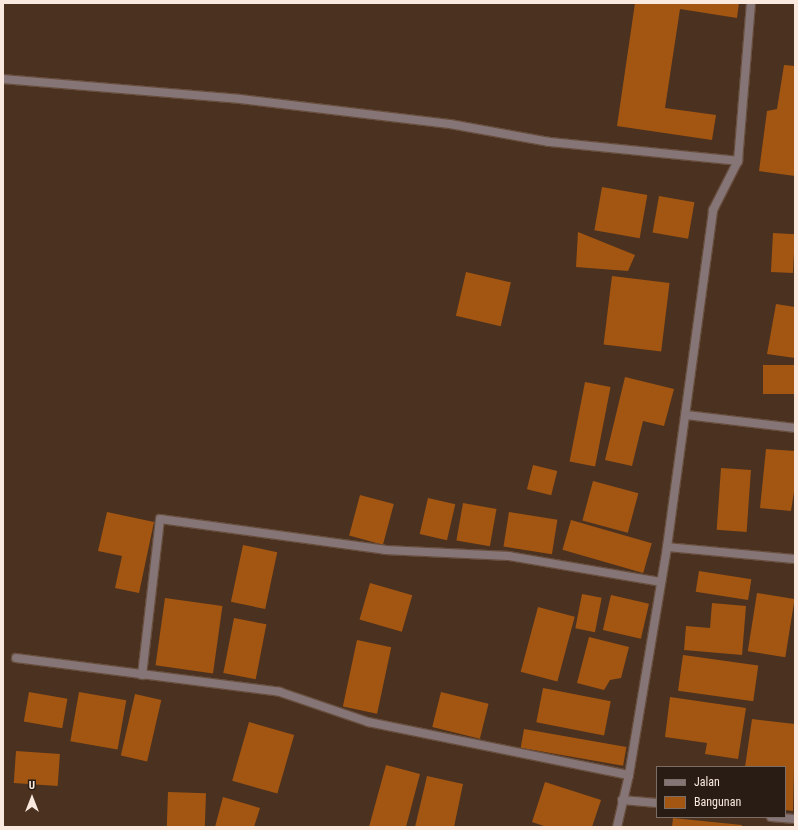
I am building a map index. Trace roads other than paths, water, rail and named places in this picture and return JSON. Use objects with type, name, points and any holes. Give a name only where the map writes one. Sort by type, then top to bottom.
[{"type":"street","points":[[617,827],[629,775],[667,547],[713,210],[738,161],[751,3]]},
{"type":"street","points":[[3,78],[240,99],[450,124],[549,142],[738,161]]},
{"type":"street","points":[[686,415],[795,428]]},
{"type":"street","points":[[142,675],[160,519],[385,550],[509,556],[661,582]]},
{"type":"street","points":[[667,547],[795,559]]},
{"type":"street","points":[[16,658],[280,692],[368,722],[629,775]]},
{"type":"street","points":[[622,800],[656,803]]},
{"type":"street","points":[[783,818],[795,819]]}]
